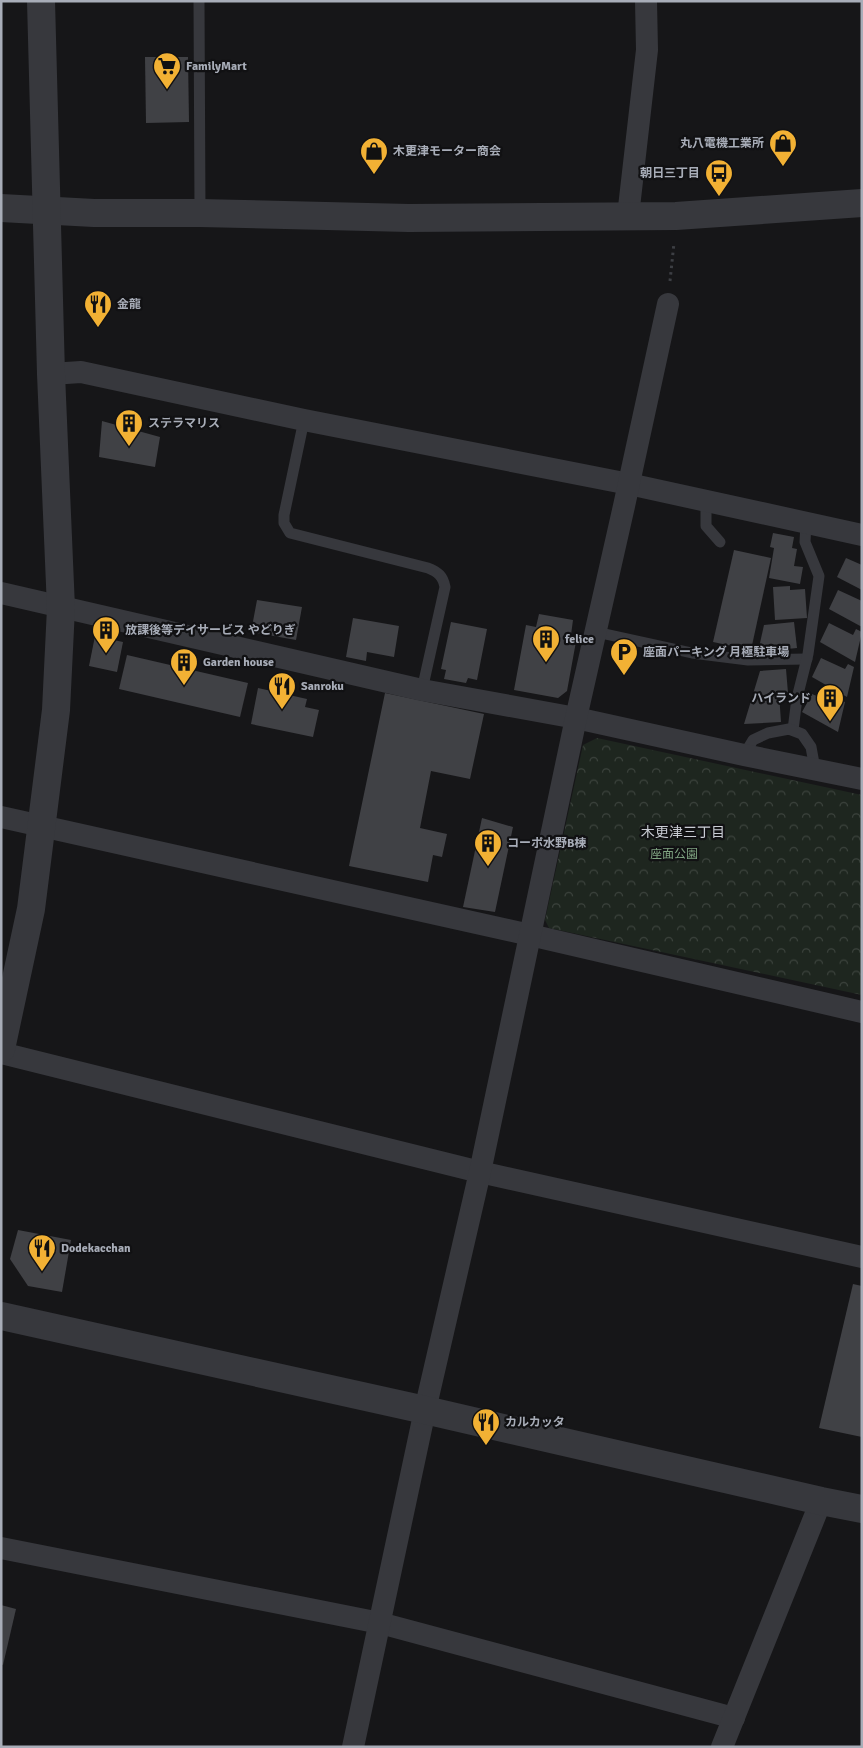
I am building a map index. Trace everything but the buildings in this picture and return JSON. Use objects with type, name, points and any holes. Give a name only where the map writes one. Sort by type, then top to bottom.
[{"type":"street","points":[[41,1],[60,608],[56,710],[31,909],[1,1051],[480,1172],[861,1255]]},
{"type":"street","points":[[628,216],[647,50],[646,1]]},
{"type":"street","points":[[1,208],[48,211],[409,218],[676,216],[862,203]]},
{"type":"street","points":[[353,1747],[425,1410],[480,1172],[576,718],[630,484],[668,304]]},
{"type":"street","points":[[52,374],[81,372],[304,420],[630,484],[862,535]]},
{"type":"street","points":[[1,593],[422,690],[576,718],[744,756],[862,779]]},
{"type":"street","points":[[1,817],[530,935],[862,1012]]},
{"type":"street","points":[[1,1316],[862,1509]]},
{"type":"street","points":[[722,1747],[822,1501]]},
{"type":"street","points":[[1,1548],[380,1623],[734,1718]]},
{"type":"lane","points":[[199,1],[200,213]]},
{"type":"lane","points":[[304,420],[284,515],[284,523],[290,532],[428,568],[438,573],[444,580],[445,587],[422,690]]},
{"type":"lane","points":[[706,500],[706,526],[720,542]]},
{"type":"lane","points":[[793,730],[797,698],[807,659],[819,576],[805,542],[806,523]]},
{"type":"lane","points":[[596,632],[692,654],[748,660],[807,659]]},
{"type":"lane","points":[[744,756],[753,740],[768,733],[789,728],[802,734],[811,747],[815,769]]},
{"type":"path","points":[[668,304],[676,216]]},
{"type":"green space","name":"座面公園","points":[[597,738],[862,795],[862,995],[549,928],[545,920],[583,745]]},
{"type":"place","name":"FamilyMart","points":[[167,90]]},
{"type":"place","name":"丸八電機工業所","points":[[783,167]]},
{"type":"place","name":"木更津モーター商会","points":[[374,175]]},
{"type":"place","name":"朝日三丁目","points":[[719,197]]},
{"type":"place","name":"金龍","points":[[98,328]]},
{"type":"place","name":"ステラマリス","points":[[129,447]]},
{"type":"place","name":"放課後等デイサービス やどりぎ","points":[[106,654]]},
{"type":"place","name":"felice","points":[[546,663]]},
{"type":"place","name":"座面パーキング 月極駐車場","points":[[624,676]]},
{"type":"place","name":"Garden house","points":[[184,686]]},
{"type":"place","name":"Sanroku","points":[[282,710]]},
{"type":"place","name":"ハイランド","points":[[830,722]]},
{"type":"place","name":"コーポ水野B棟","points":[[488,867]]},
{"type":"place","name":"Dodekacchan","points":[[42,1272]]},
{"type":"place","name":"カルカッタ","points":[[486,1446]]},
{"type":"district","name":"木更津三丁目","points":[[683,832]]}]
